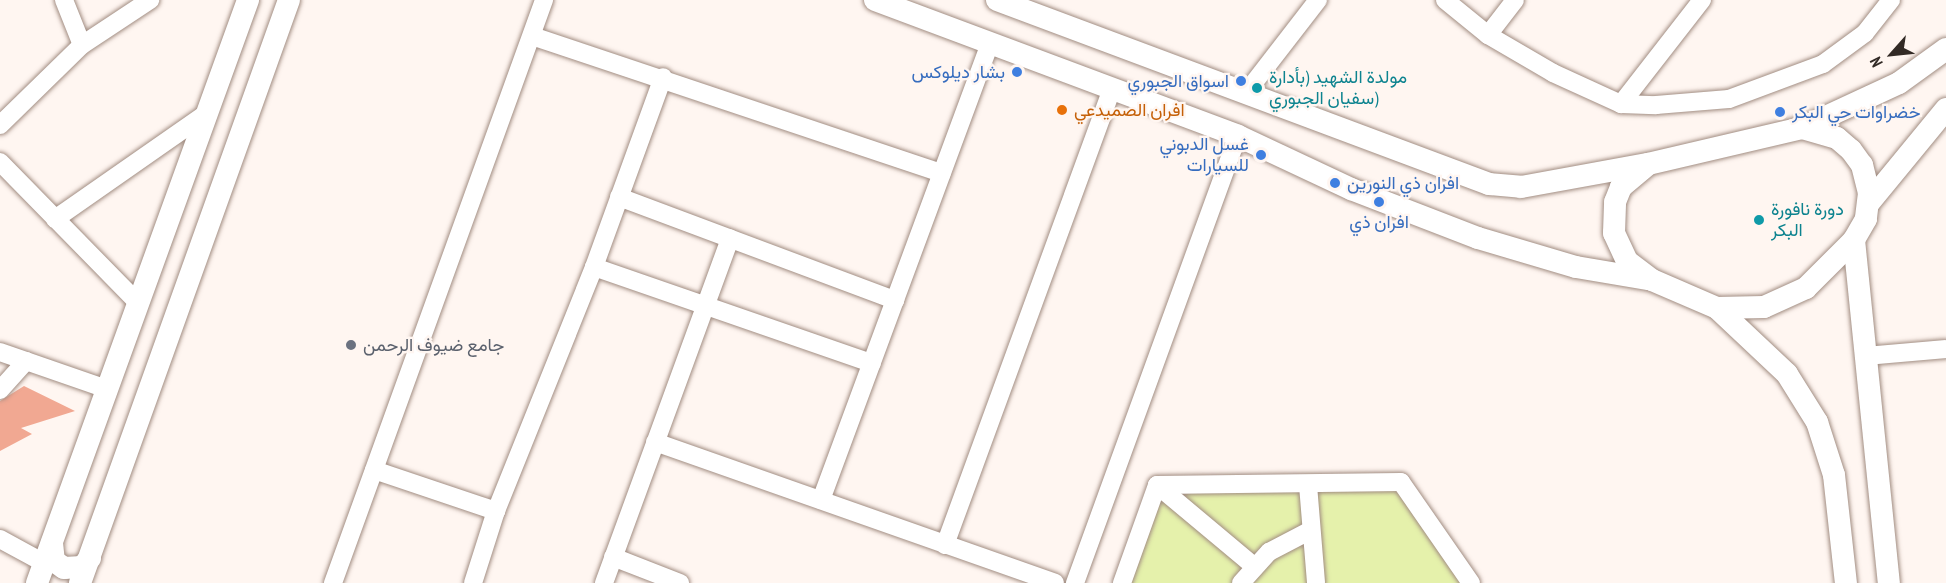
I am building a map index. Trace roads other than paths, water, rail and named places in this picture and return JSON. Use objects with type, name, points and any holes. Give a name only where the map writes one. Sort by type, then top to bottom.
[{"type":"main road","points":[[80,583],[289,0]]},
{"type":"main road","points":[[874,0],[1238,136],[1351,189],[1478,238],[1576,267],[1652,280]]},
{"type":"main road","points":[[997,0],[1489,184],[1521,187],[1648,164],[1802,128],[1899,83],[1946,50]]},
{"type":"main road","points":[[44,563],[245,2]]},
{"type":"main road","points":[[1868,204],[1946,109]]},
{"type":"main road","points":[[1648,164],[1621,187],[1612,217],[1614,233],[1627,261],[1652,280],[1716,308],[1740,310],[1786,300],[1824,273],[1854,240],[1866,219],[1868,204],[1868,183],[1851,150],[1820,131],[1802,128]]},
{"type":"main road","points":[[1854,240],[1889,583]]},
{"type":"main road","points":[[1716,308],[1787,374],[1817,422],[1834,476],[1846,583]]},
{"type":"main road","points":[[44,563],[54,561],[64,568],[82,567],[90,558]]},
{"type":"street","points":[[64,0],[82,45]]},
{"type":"street","points":[[0,125],[82,45],[150,0]]},
{"type":"street","points":[[333,583],[544,0]]},
{"type":"street","points":[[1445,0],[1488,35],[1553,73],[1621,104],[1729,99],[1823,64],[1864,33],[1892,0]]},
{"type":"street","points":[[1488,35],[1515,0]]},
{"type":"street","points":[[1621,104],[1702,0]]},
{"type":"street","points":[[1246,93],[1316,1]]},
{"type":"street","points":[[532,36],[663,77],[942,173]]},
{"type":"street","points":[[821,500],[990,44]]},
{"type":"street","points":[[473,583],[496,511],[594,267],[663,77]]},
{"type":"street","points":[[945,544],[1112,89]]},
{"type":"street","points":[[54,219],[207,113]]},
{"type":"street","points":[[1075,583],[1238,136]]},
{"type":"street","points":[[0,162],[138,303]]},
{"type":"street","points":[[619,197],[895,300]]},
{"type":"street","points":[[604,583],[730,238]]},
{"type":"street","points":[[594,267],[872,363]]},
{"type":"street","points":[[1866,356],[1946,349]]},
{"type":"street","points":[[0,352],[107,389]]},
{"type":"street","points":[[0,390],[26,361]]},
{"type":"street","points":[[655,442],[1055,583]]},
{"type":"street","points":[[374,470],[496,511]]},
{"type":"street","points":[[1158,485],[1308,485],[1401,482],[1471,583]]},
{"type":"street","points":[[1158,485],[1254,566]]},
{"type":"street","points":[[1122,583],[1158,485]]},
{"type":"street","points":[[1308,485],[1316,583]]},
{"type":"street","points":[[1241,583],[1254,566],[1291,538],[1311,530]]},
{"type":"street","points":[[0,539],[44,563]]},
{"type":"street","points":[[613,557],[680,583]]},
{"type":"place","name":"بشار ديلوكس","points":[[1017,72]]},
{"type":"place","name":"اسواق الجبوري","points":[[1241,81]]},
{"type":"place","name":"مولدة الشهيد (بأدارة سفيان الجبوري)","points":[[1257,88]]},
{"type":"place","name":"افران الصميدعي","points":[[1062,110]]},
{"type":"place","name":"خضراوات حي البكر","points":[[1780,112]]},
{"type":"place","name":"غسل الدبوني للسيارات","points":[[1261,155]]},
{"type":"place","name":"افران ذي النورين","points":[[1335,183]]},
{"type":"place","name":"افران ذي","points":[[1379,202]]},
{"type":"place","name":"دورة نافورة البكر","points":[[1759,220]]},
{"type":"place","name":"جامع ضيوف الرحمن","points":[[351,345]]}]
